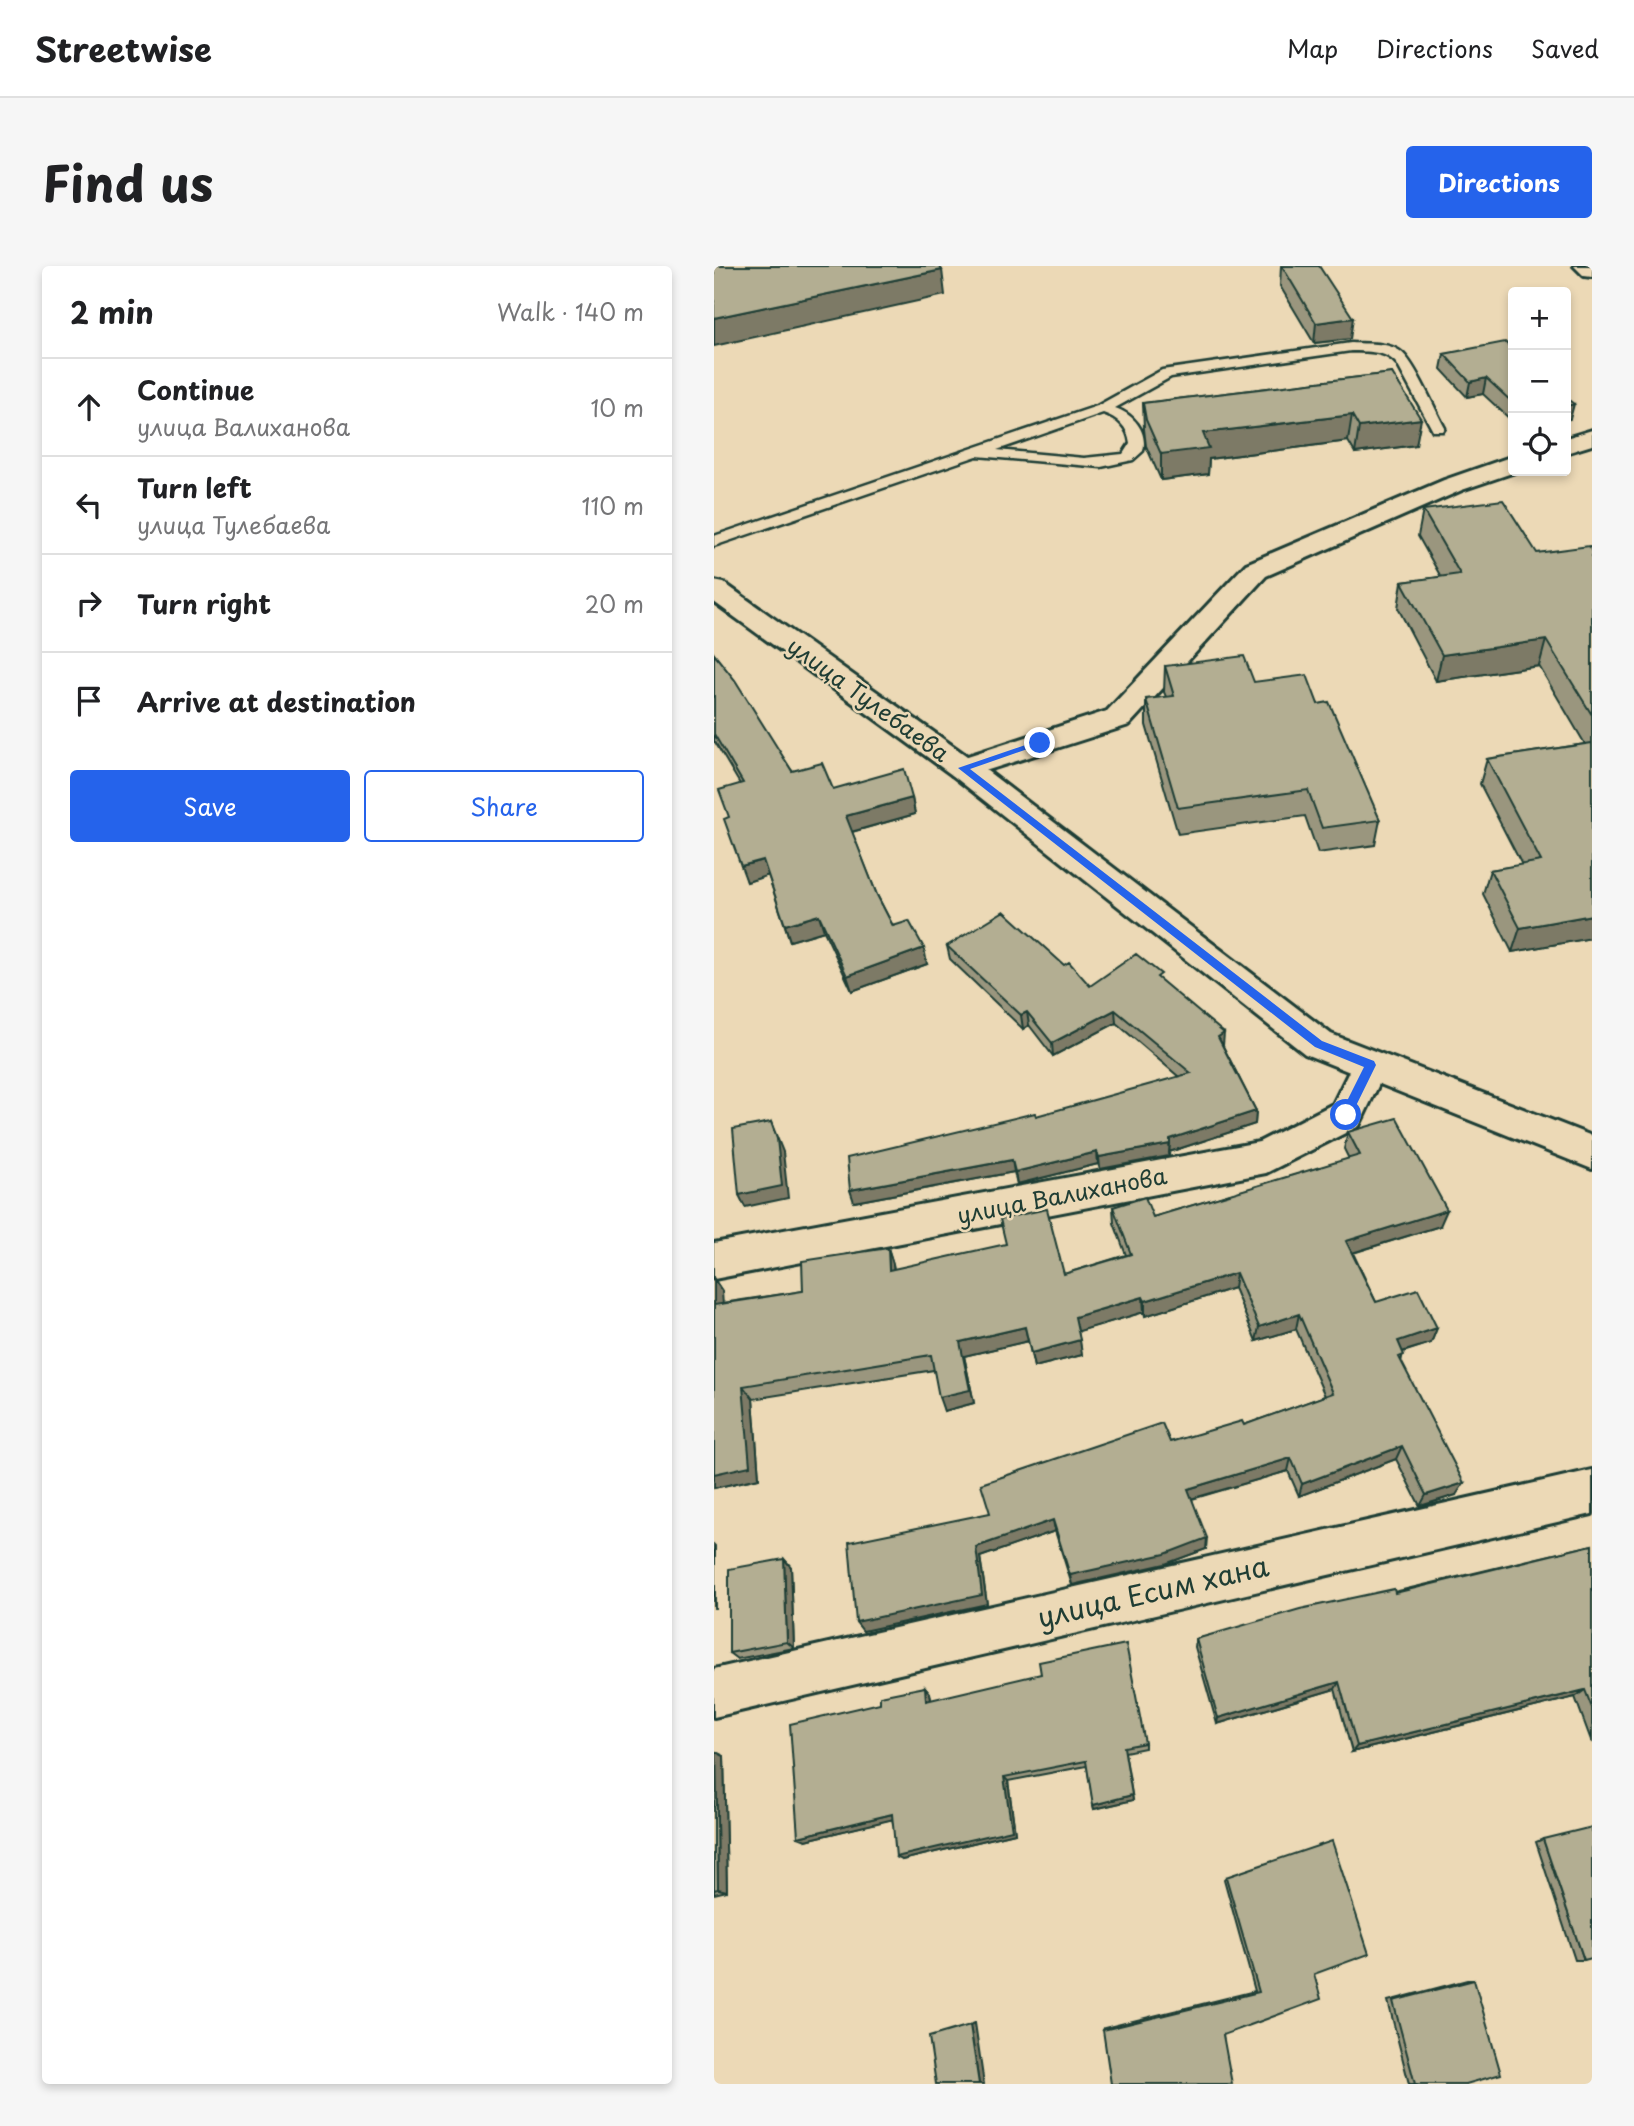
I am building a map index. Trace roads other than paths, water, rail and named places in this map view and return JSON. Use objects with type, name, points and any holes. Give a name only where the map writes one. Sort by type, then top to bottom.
[{"type":"street","points":[[1585,266],[1592,271]]},
{"type":"street","points":[[1571,444],[1592,437]]},
{"type":"street","points":[[962,768],[1118,719],[1256,570],[1453,485],[1508,466]]},
{"type":"street","name":"улица Тулебаева","points":[[714,589],[962,768],[1318,1044],[1592,1153]]},
{"type":"street","name":"улица Валиханова","points":[[714,1261],[1266,1157],[1346,1115],[1370,1065]]},
{"type":"street","name":"улица Есим хана","points":[[714,1693],[1592,1492]]},
{"type":"lane","points":[[714,541],[1102,409],[1167,373],[1364,346],[1396,354],[1438,428]]},
{"type":"lane","points":[[970,453],[1094,462],[1117,461],[1130,457],[1136,451],[1138,441],[1134,430],[1122,414],[1102,409]]}]
